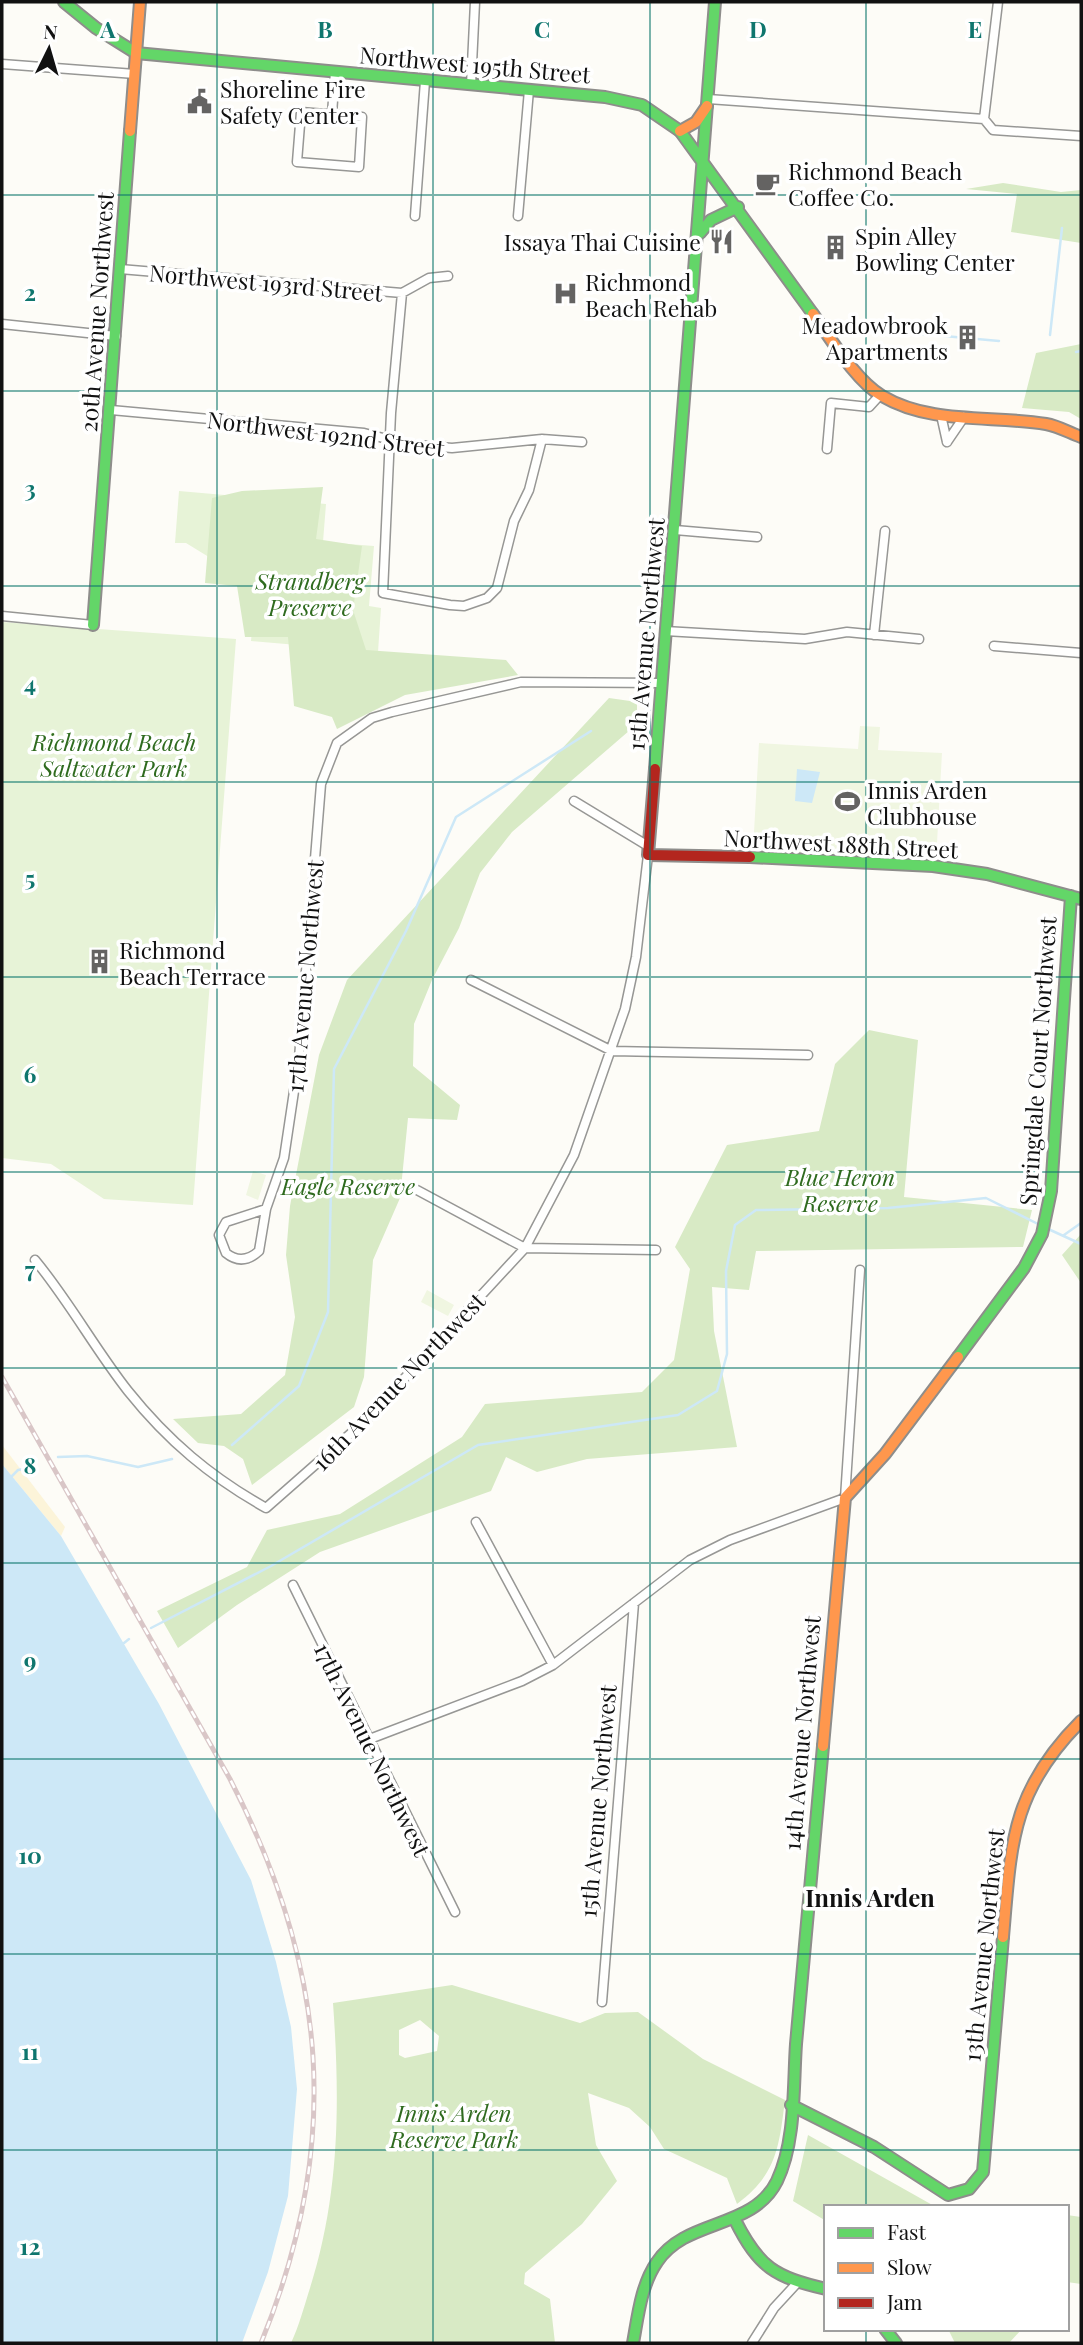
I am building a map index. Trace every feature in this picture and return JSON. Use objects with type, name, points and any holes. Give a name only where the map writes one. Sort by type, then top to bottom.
[{"type":"street","points":[[64,2],[96,28],[136,53]]},
{"type":"street","name":"20th Avenue Northwest","points":[[93,625],[140,2]]},
{"type":"street","points":[[471,85],[475,2]]},
{"type":"street","name":"15th Avenue Northwest","points":[[525,1248],[574,1154],[612,1051],[625,1009],[636,957],[648,851],[705,162],[715,2]]},
{"type":"street","points":[[998,2],[984,119],[993,130],[1081,136]]},
{"type":"street","name":"Northwest 195th Street","points":[[136,53],[605,97],[642,105],[680,131]]},
{"type":"street","points":[[2,64],[135,74]]},
{"type":"street","points":[[332,114],[335,72]]},
{"type":"street","points":[[415,216],[425,81]]},
{"type":"street","points":[[518,216],[529,90]]},
{"type":"street","points":[[984,119],[708,101],[702,116],[680,131],[738,207],[849,363],[880,395],[906,407],[941,415],[1048,424],[1081,437]]},
{"type":"street","points":[[301,112],[332,114],[362,117],[359,167],[297,162],[301,112]]},
{"type":"street","points":[[699,233],[711,220],[738,207]]},
{"type":"street","name":"Northwest 193rd Street","points":[[120,269],[402,293],[429,278],[448,276]]},
{"type":"street","points":[[402,293],[390,438],[383,593],[464,606],[487,598],[497,588],[514,521],[529,490],[542,439]]},
{"type":"street","points":[[2,324],[116,336]]},
{"type":"street","points":[[827,449],[831,403],[869,407],[880,395]]},
{"type":"street","name":"Northwest 192nd Street","points":[[111,410],[390,438],[407,444],[452,448],[542,439],[582,442]]},
{"type":"street","points":[[941,415],[947,442],[964,417]]},
{"type":"street","points":[[674,530],[757,537]]},
{"type":"street","points":[[874,635],[885,531]]},
{"type":"street","points":[[2,616],[93,625]]},
{"type":"street","points":[[665,631],[805,639],[847,632],[919,639]]},
{"type":"street","points":[[994,646],[1081,653]]},
{"type":"street","name":"17th Avenue Northwest","points":[[266,1209],[226,1222],[219,1235],[226,1253],[240,1260],[250,1258],[258,1251],[266,1209],[284,1158],[296,1083],[321,784],[337,743],[372,719],[489,687],[552,680],[661,683]]},
{"type":"street","name":"Northwest 188th Street","points":[[574,802],[648,851],[880,862],[940,868],[1027,883],[1076,898]]},
{"type":"street","name":"Springdale Court Northwest","points":[[845,1498],[886,1454],[1024,1268],[1042,1234],[1051,1191],[1076,898]]},
{"type":"street","points":[[471,980],[612,1051],[808,1055]]},
{"type":"street","points":[[417,1190],[525,1248],[656,1251]]},
{"type":"street","name":"16th Avenue Northwest","points":[[35,1260],[127,1391],[162,1430],[217,1480],[266,1508],[365,1421],[525,1248]]},
{"type":"street","name":"14th Avenue Northwest","points":[[735,2220],[750,2213],[775,2187],[782,2170],[791,2105],[845,1498],[860,1270]]},
{"type":"street","points":[[367,1740],[522,1681],[553,1665],[690,1560],[720,1545],[845,1498]]},
{"type":"street","points":[[476,1522],[553,1665]]},
{"type":"street","name":"17th Avenue Northwest","points":[[293,1585],[367,1740],[455,1912]]},
{"type":"street","name":"15th Avenue Northwest","points":[[602,2002],[634,1603]]},
{"type":"street","name":"13th Avenue Northwest","points":[[791,2105],[874,2147],[948,2194],[970,2190],[983,2172],[1010,1852],[1017,1816],[1038,1770],[1081,1721]]},
{"type":"street","points":[[633,2343],[642,2295],[655,2263],[664,2251],[690,2232],[735,2220],[752,2254],[764,2268],[798,2282],[824,2288]]},
{"type":"street","points":[[752,2343],[774,2308],[798,2282]]},
{"type":"green space","points":[[1003,183],[1061,192],[1081,190],[1081,243],[1011,232],[1017,194],[966,189]]},
{"type":"green space","points":[[1081,344],[1081,419],[1069,412],[1022,408],[1036,353]]},
{"type":"green space","points":[[323,487],[316,539],[362,546],[353,610],[366,650],[506,660],[518,675],[405,695],[337,729],[332,717],[294,706],[288,637],[245,637],[237,586],[205,583],[212,498],[242,491]]},
{"type":"green space","name":"Strandberg Preserve","points":[[179,491],[326,504],[323,542],[374,546],[369,606],[381,608],[378,652],[251,641],[256,586],[186,543],[175,543]]},
{"type":"green space","name":"Richmond Beach Saltwater Park","points":[[2,622],[236,639],[193,1205],[104,1199],[51,1164],[2,1158]]},
{"type":"green space","name":"Eagle Reserve","points":[[609,698],[637,702],[637,724],[512,832],[480,873],[459,928],[432,980],[414,1024],[413,1066],[460,1105],[457,1120],[408,1118],[400,1198],[373,1260],[364,1377],[354,1407],[252,1485],[243,1459],[224,1446],[198,1443],[173,1419],[241,1414],[285,1375],[295,1317],[286,1255],[290,1206],[319,1055],[347,980]]},
{"type":"green space","name":"Innis Arden Clubhouse","points":[[860,726],[880,727],[878,750],[942,753],[936,861],[753,850],[759,743],[858,749]]},
{"type":"green space","name":"Blue Heron Reserve","points":[[869,1030],[918,1040],[904,1197],[1032,1210],[1023,1247],[756,1251],[749,1290],[712,1287],[714,1331],[737,1447],[587,1459],[537,1472],[506,1457],[491,1491],[320,1552],[237,1605],[178,1648],[157,1611],[247,1567],[267,1530],[340,1514],[462,1437],[485,1404],[642,1392],[674,1360],[690,1269],[675,1247],[727,1145],[819,1131],[835,1064]]},
{"type":"green space","points":[[253,1171],[266,1175],[258,1200],[246,1195]]},
{"type":"green space","points":[[1081,1234],[1081,1283],[1062,1255]]},
{"type":"green space","points":[[427,1290],[454,1305],[448,1316],[421,1302]]},
{"type":"green space","name":"Innis Arden Reserve Park","points":[[452,1985],[580,2023],[605,2013],[638,2012],[703,2059],[785,2100],[774,2158],[761,2182],[737,2204],[727,2178],[664,2149],[650,2127],[629,2108],[588,2093],[596,2145],[617,2181],[582,2224],[525,2273],[524,2284],[550,2299],[555,2343],[291,2343],[320,2252],[332,2182],[337,2111],[333,2003]],"holes":[[[420,2020],[439,2036],[437,2051],[405,2058],[399,2055],[399,2030]]]},
{"type":"green space","points":[[808,2135],[932,2205],[824,2205],[824,2220],[793,2201]]},
{"type":"green space","points":[[1069,2215],[1081,2217],[1081,2284],[1069,2282]]},
{"type":"green space","points":[[949,2331],[1020,2331],[1009,2343],[955,2343]]},
{"type":"sand","points":[[2,1445],[65,1527],[61,1536],[2,1464]]},
{"type":"water","points":[[797,769],[820,772],[812,803],[795,801]]},
{"type":"water","points":[[2,1464],[61,1536],[159,1704],[251,1880],[276,1962],[291,2027],[297,2089],[288,2196],[268,2272],[242,2343],[2,2343]]},
{"type":"waterway","points":[[1050,335],[1062,228]]},
{"type":"waterway","points":[[922,334],[999,341]]},
{"type":"waterway","points":[[1076,352],[1081,351]]},
{"type":"waterway","points":[[232,1445],[299,1386],[328,1312],[334,1069],[406,931],[456,817],[591,731]]},
{"type":"waterway","points":[[151,1628],[271,1566],[478,1445],[678,1415],[717,1391],[727,1354],[726,1271],[735,1225],[756,1210],[888,1208],[986,1198],[1040,1225]]},
{"type":"waterway","points":[[1064,1235],[1081,1223]]},
{"type":"waterway","points":[[1046,1228],[1081,1244]]},
{"type":"waterway","points":[[58,1457],[87,1456],[138,1467],[172,1459]]},
{"type":"waterway","points":[[12,1476],[18,1470],[29,1468]]},
{"type":"waterway","points":[[124,1643],[129,1639]]},
{"type":"railway","points":[[2,1377],[230,1779],[263,1850],[288,1919],[304,1988],[313,2057],[313,2127],[305,2197],[287,2269],[261,2343]]},
{"type":"traffic: fast","points":[[64,2],[96,28],[136,53],[605,97],[642,105],[680,131],[813,314]]},
{"type":"traffic: fast","points":[[655,769],[715,2]]},
{"type":"traffic: fast","points":[[93,625],[130,131]]},
{"type":"traffic: fast","points":[[700,233],[711,220],[738,207]]},
{"type":"traffic: fast","points":[[750,857],[933,866],[987,874],[1081,899]]},
{"type":"traffic: fast","points":[[958,1357],[1024,1268],[1042,1234],[1051,1191],[1071,896]]},
{"type":"traffic: fast","points":[[633,2343],[644,2291],[657,2262],[669,2248],[685,2238],[752,2208],[766,2197],[777,2181],[783,2165],[791,2131],[796,2044],[823,1746]]},
{"type":"traffic: fast","points":[[791,2105],[874,2147],[948,2195],[969,2189],[983,2172],[1003,1937]]},
{"type":"traffic: fast","points":[[735,2220],[752,2249],[770,2268],[794,2280],[824,2288]]},
{"type":"traffic: fast","points":[[887,2331],[896,2343]]},
{"type":"traffic: slow","points":[[130,131],[140,2]]},
{"type":"traffic: slow","points":[[680,131],[696,122],[707,106]]},
{"type":"traffic: slow","points":[[813,314],[844,359],[863,380],[882,396],[901,405],[962,418],[1046,424],[1081,437]]},
{"type":"traffic: slow","points":[[823,1746],[845,1498],[885,1454],[958,1357]]},
{"type":"traffic: slow","points":[[1003,1937],[1009,1874],[1019,1820],[1040,1771],[1081,1721]]},
{"type":"traffic: jam","points":[[655,769],[648,855],[750,857]]},
{"type":"place","name":"Shoreline Fire Safety Center","points":[[200,101]]},
{"type":"place","name":"Richmond Beach Coffee Co.","points":[[768,183]]},
{"type":"place","name":"Issaya Thai Cuisine","points":[[721,241]]},
{"type":"place","name":"Spin Alley Bowling Center","points":[[835,248]]},
{"type":"place","name":"Richmond Beach Rehab","points":[[565,294]]},
{"type":"place","name":"Meadowbrook Apartments","points":[[968,337]]},
{"type":"place","name":"Innis Arden Clubhouse","points":[[847,802]]},
{"type":"place","name":"Richmond Beach Terrace","points":[[99,962]]},
{"type":"district","name":"Innis Arden","points":[[870,1897]]}]
